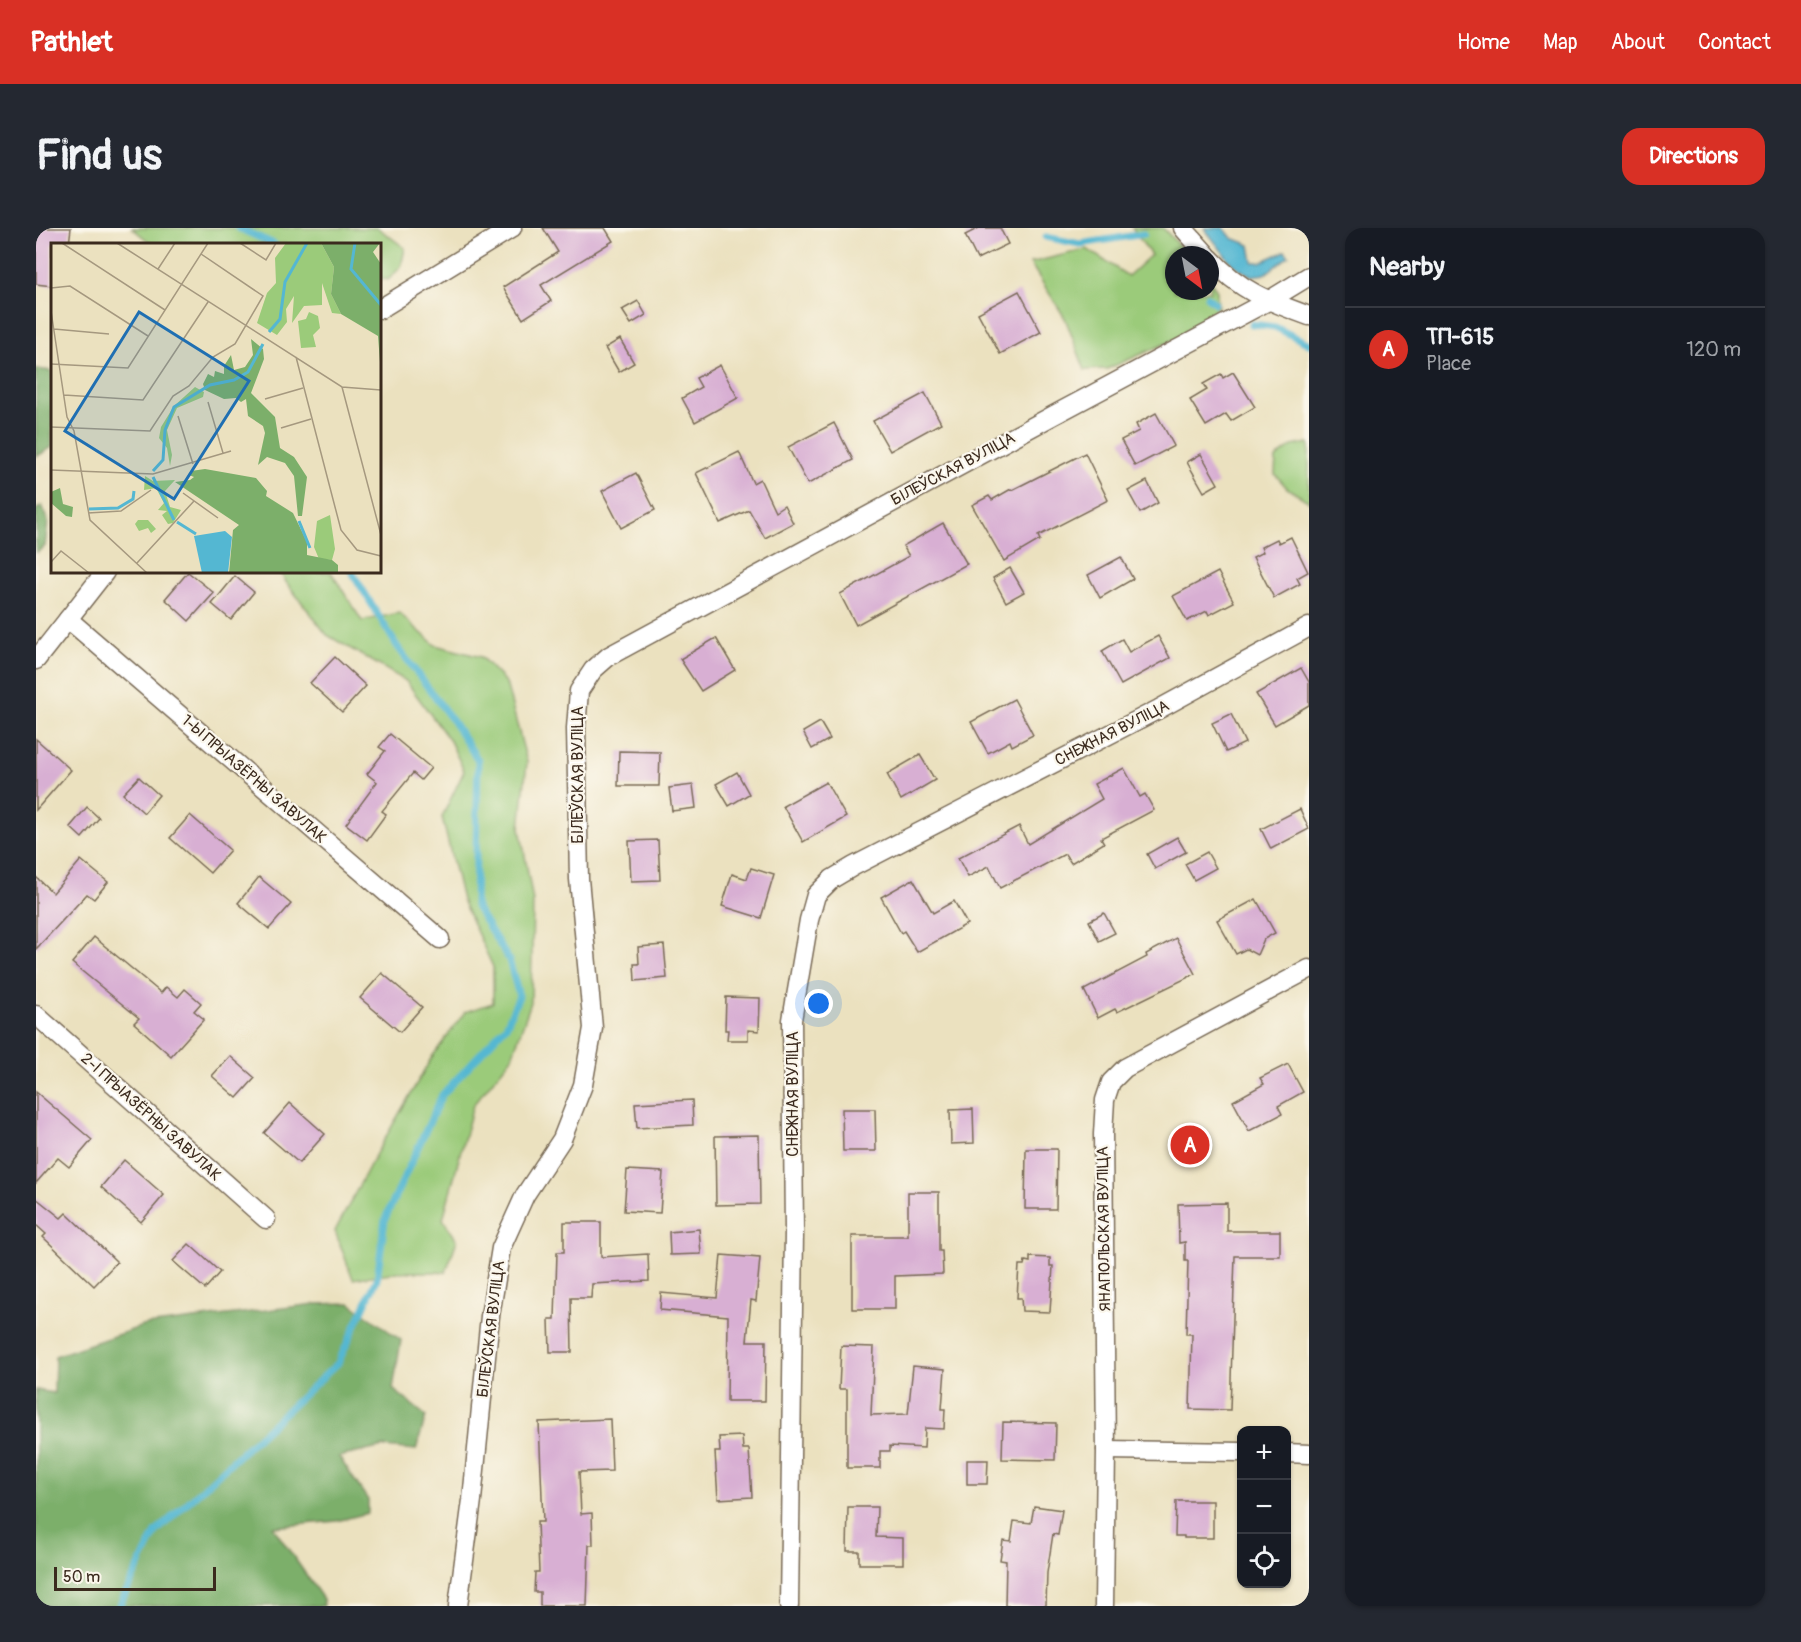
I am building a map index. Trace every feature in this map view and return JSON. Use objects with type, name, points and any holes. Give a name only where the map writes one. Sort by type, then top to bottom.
[{"type":"street","points":[[381,308],[512,228]]},
{"type":"street","points":[[1183,228],[1200,246]]},
{"type":"street","points":[[1219,268],[1228,278],[1268,301],[1309,316]]},
{"type":"street","name":"БІЛЕЎСКАЯ ВУЛІЦА","points":[[458,1606],[472,1500],[490,1316],[501,1248],[525,1196],[562,1139],[583,1085],[593,1028],[579,879],[576,728],[579,691],[592,670],[609,656],[1043,420],[1268,301],[1309,276]]},
{"type":"street","points":[[36,660],[104,573]]},
{"type":"street","name":"1-Ы ПРЫАЗЁРНЫ ЗАВУЛАК","points":[[68,620],[440,939]]},
{"type":"street","name":"СНЕЖНАЯ ВУЛІЦА","points":[[789,1606],[794,1232],[792,1020],[809,920],[816,895],[832,879],[854,866],[1159,709],[1309,627]]},
{"type":"street","name":"ЯНАПОЛЬСКАЯ ВУЛІЦА","points":[[1104,1606],[1106,1450],[1103,1134],[1105,1100],[1111,1082],[1125,1068],[1309,969]]},
{"type":"street","name":"2-І ПРЫАЗЁРНЫ ЗАВУЛАК","points":[[36,1015],[266,1219]]},
{"type":"street","points":[[1106,1450],[1237,1452]]},
{"type":"street","points":[[1291,1453],[1309,1454]]},
{"type":"green space","points":[[132,228],[378,228],[405,248],[401,267],[388,280],[381,278],[381,243],[151,243]]},
{"type":"green space","points":[[1132,228],[1163,228],[1180,246],[1165,246],[1165,300],[1218,300],[1218,307],[1174,340],[1107,369],[1085,370],[1065,318],[1030,263],[1087,249],[1128,276],[1151,255]]},
{"type":"green space","points":[[36,369],[51,371],[51,448],[36,457]]},
{"type":"green space","points":[[1309,443],[1309,502],[1287,488],[1275,474],[1276,458],[1292,446]]},
{"type":"green space","points":[[42,506],[48,522],[45,546],[36,553],[36,510]]},
{"type":"green space","points":[[282,573],[332,573],[362,621],[399,613],[435,645],[481,657],[506,683],[527,762],[520,828],[533,901],[531,1002],[512,1057],[473,1105],[443,1219],[457,1240],[446,1272],[397,1272],[353,1279],[335,1231],[432,1057],[465,1012],[493,1003],[493,967],[462,900],[442,817],[464,771],[450,741],[406,681],[327,635]]},
{"type":"green space","points":[[350,1303],[401,1340],[393,1389],[426,1416],[416,1450],[383,1447],[339,1457],[368,1500],[368,1513],[337,1521],[273,1527],[323,1599],[324,1606],[36,1606],[36,1390],[54,1393],[55,1356],[146,1325],[315,1304]]},
{"type":"water","points":[[1204,228],[1224,228],[1232,238],[1250,245],[1253,262],[1261,262],[1285,251],[1289,256],[1265,274],[1251,276],[1232,264]]},
{"type":"building","points":[[36,228],[71,228],[69,243],[51,243],[51,286],[36,284]]},
{"type":"building","points":[[543,228],[605,228],[613,241],[541,285],[551,301],[523,319],[503,287],[558,252]]},
{"type":"building","points":[[979,228],[1000,228],[1008,244],[977,259],[965,235]]},
{"type":"building","points":[[1019,291],[1041,332],[1000,354],[978,313]]},
{"type":"building","points":[[638,301],[646,315],[631,324],[622,310]]},
{"type":"building","points":[[620,339],[634,363],[619,372],[605,348]]},
{"type":"building","points":[[720,365],[738,398],[695,422],[682,398],[701,387],[696,378]]},
{"type":"building","points":[[1233,372],[1255,407],[1231,421],[1226,414],[1206,426],[1190,400],[1207,390],[1203,384],[1221,374],[1223,378]]},
{"type":"building","points":[[925,393],[941,423],[890,451],[873,421]]},
{"type":"building","points":[[1156,413],[1174,446],[1135,466],[1121,440],[1139,431],[1136,424]]},
{"type":"building","points":[[834,423],[853,460],[808,484],[788,447]]},
{"type":"building","points":[[739,452],[753,483],[760,479],[775,511],[784,505],[793,523],[765,538],[749,510],[720,523],[696,473]]},
{"type":"building","points":[[1085,453],[1108,500],[1038,536],[1040,540],[1004,561],[972,505],[989,496],[992,500]]},
{"type":"building","points":[[1201,454],[1218,484],[1204,492],[1187,462]]},
{"type":"building","points":[[636,473],[655,510],[621,528],[602,491]]},
{"type":"building","points":[[1147,481],[1158,503],[1140,513],[1128,491]]},
{"type":"building","points":[[943,523],[967,564],[856,625],[840,594],[909,556],[903,546]]},
{"type":"building","points":[[1291,537],[1308,572],[1297,578],[1300,584],[1274,598],[1253,557],[1263,552],[1261,547],[1277,539],[1279,543]]},
{"type":"building","points":[[1121,557],[1133,579],[1100,598],[1088,575]]},
{"type":"building","points":[[1010,568],[1024,592],[1006,602],[993,578]]},
{"type":"building","points":[[1218,572],[1234,602],[1209,615],[1207,611],[1187,621],[1173,596]]},
{"type":"building","points":[[187,573],[214,593],[189,621],[165,599]]},
{"type":"building","points":[[235,576],[254,592],[231,620],[212,604]]},
{"type":"building","points":[[1158,636],[1170,658],[1121,685],[1102,651],[1122,639],[1129,652]]},
{"type":"building","points":[[716,638],[735,670],[701,691],[680,659]]},
{"type":"building","points":[[335,657],[366,686],[342,712],[310,683]]},
{"type":"building","points":[[1301,668],[1309,682],[1309,705],[1275,725],[1256,694]]},
{"type":"building","points":[[1014,699],[1033,735],[1012,746],[1010,741],[988,753],[971,722]]},
{"type":"building","points":[[1231,714],[1245,743],[1226,752],[1212,723]]},
{"type":"building","points":[[820,722],[830,739],[812,749],[803,732]]},
{"type":"building","points":[[390,734],[431,768],[421,780],[413,773],[382,811],[386,814],[367,840],[346,824],[377,782],[367,774],[385,751],[379,747]]},
{"type":"building","points":[[36,739],[71,770],[36,810]]},
{"type":"building","points":[[619,751],[660,752],[659,786],[618,786]]},
{"type":"building","points":[[920,755],[935,780],[901,800],[887,774]]},
{"type":"building","points":[[1124,768],[1140,797],[1145,794],[1154,810],[1101,838],[1104,843],[1071,863],[1065,854],[1000,888],[989,866],[968,877],[958,858],[1019,826],[1028,844],[1102,799],[1094,784]]},
{"type":"building","points":[[737,772],[749,794],[729,806],[716,784]]},
{"type":"building","points":[[139,777],[159,795],[144,813],[123,794]]},
{"type":"building","points":[[826,782],[846,817],[803,842],[783,806]]},
{"type":"building","points":[[693,785],[696,808],[672,811],[669,788]]},
{"type":"building","points":[[87,807],[99,818],[82,838],[70,827]]},
{"type":"building","points":[[1300,809],[1309,829],[1271,849],[1261,829]]},
{"type":"building","points":[[190,815],[230,850],[210,873],[170,838]]},
{"type":"building","points":[[1177,837],[1186,852],[1155,869],[1147,854]]},
{"type":"building","points":[[658,840],[660,880],[631,881],[629,841]]},
{"type":"building","points":[[1207,852],[1216,868],[1194,880],[1185,864]]},
{"type":"building","points":[[81,860],[108,882],[94,899],[87,894],[36,949],[36,877],[53,893]]},
{"type":"building","points":[[751,868],[774,875],[761,918],[722,906],[732,874],[747,879]]},
{"type":"building","points":[[259,877],[291,904],[269,929],[238,903]]},
{"type":"building","points":[[913,879],[933,913],[954,901],[967,924],[917,952],[904,931],[901,933],[881,897]]},
{"type":"building","points":[[1256,899],[1275,933],[1264,939],[1257,955],[1246,949],[1236,954],[1217,920]]},
{"type":"building","points":[[1104,913],[1115,933],[1099,941],[1089,921]]},
{"type":"building","points":[[94,937],[161,993],[166,987],[178,997],[185,989],[201,1003],[194,1011],[204,1019],[171,1056],[134,1023],[139,1018],[72,963]]},
{"type":"building","points":[[1176,938],[1195,974],[1117,1012],[1115,1009],[1098,1018],[1084,990],[1147,957],[1146,954]]},
{"type":"building","points":[[664,945],[667,978],[635,981],[634,964],[639,964],[638,947]]},
{"type":"building","points":[[382,973],[422,1007],[400,1032],[360,998]]},
{"type":"building","points":[[726,997],[760,998],[759,1031],[748,1030],[748,1040],[727,1040]]},
{"type":"building","points":[[230,1056],[255,1078],[237,1098],[212,1076]]},
{"type":"building","points":[[1288,1064],[1303,1092],[1278,1106],[1282,1114],[1249,1131],[1233,1101],[1264,1084],[1260,1078]]},
{"type":"building","points":[[36,1092],[92,1140],[69,1167],[58,1158],[36,1183]]},
{"type":"building","points":[[692,1100],[693,1125],[637,1128],[635,1103]]},
{"type":"building","points":[[290,1103],[325,1134],[299,1163],[264,1133]]},
{"type":"building","points":[[842,1109],[875,1109],[876,1151],[843,1151]]},
{"type":"building","points":[[973,1109],[974,1143],[951,1144],[950,1110]]},
{"type":"building","points":[[1176,1133],[1205,1133],[1205,1158],[1175,1158]]},
{"type":"building","points":[[759,1135],[760,1204],[716,1205],[715,1136]]},
{"type":"building","points":[[1026,1149],[1057,1149],[1056,1209],[1025,1209]]},
{"type":"building","points":[[124,1160],[164,1195],[141,1222],[101,1187]]},
{"type":"building","points":[[627,1170],[663,1172],[660,1213],[624,1211]]},
{"type":"building","points":[[908,1192],[939,1192],[939,1251],[942,1251],[943,1274],[895,1276],[895,1309],[852,1309],[852,1236],[908,1236]]},
{"type":"building","points":[[36,1198],[61,1218],[66,1213],[117,1262],[94,1286],[43,1237],[46,1234],[36,1225]]},
{"type":"building","points":[[1227,1203],[1227,1231],[1280,1231],[1280,1256],[1235,1256],[1230,1410],[1190,1409],[1192,1334],[1186,1334],[1188,1261],[1185,1261],[1185,1242],[1179,1243],[1178,1204]]},
{"type":"building","points":[[564,1222],[601,1222],[601,1257],[648,1254],[649,1281],[592,1284],[591,1298],[571,1298],[572,1352],[550,1352],[549,1319],[555,1319],[557,1252],[564,1252]]},
{"type":"building","points":[[699,1229],[701,1254],[670,1255],[669,1232]]},
{"type":"building","points":[[189,1244],[220,1272],[205,1289],[173,1261]]},
{"type":"building","points":[[721,1255],[760,1258],[756,1301],[751,1300],[747,1341],[766,1341],[765,1401],[727,1401],[728,1316],[660,1310],[661,1293],[717,1298]]},
{"type":"building","points":[[1030,1257],[1050,1258],[1050,1266],[1053,1266],[1050,1312],[1022,1311],[1021,1298],[1017,1298],[1019,1265],[1024,1265],[1025,1261],[1030,1262]]},
{"type":"building","points":[[841,1346],[874,1347],[871,1415],[908,1414],[913,1366],[945,1369],[942,1409],[945,1409],[944,1429],[925,1428],[924,1448],[890,1446],[890,1451],[880,1451],[880,1468],[847,1468],[847,1389],[839,1389]]},
{"type":"building","points":[[610,1419],[612,1471],[579,1472],[581,1514],[592,1513],[593,1545],[589,1545],[587,1606],[540,1606],[540,1592],[534,1592],[535,1572],[539,1572],[537,1522],[543,1522],[539,1422]]},
{"type":"building","points":[[1003,1422],[1056,1423],[1055,1460],[1002,1459]]},
{"type":"building","points":[[742,1436],[743,1449],[749,1449],[752,1497],[718,1499],[715,1452],[720,1452],[719,1437]]},
{"type":"building","points":[[967,1460],[988,1460],[987,1484],[967,1484]]},
{"type":"building","points":[[1176,1501],[1213,1501],[1213,1538],[1175,1536]]},
{"type":"building","points":[[1034,1506],[1062,1510],[1058,1535],[1053,1534],[1047,1573],[1046,1606],[1005,1606],[1006,1561],[1000,1560],[1003,1540],[1011,1541],[1014,1521],[1031,1523]]},
{"type":"building","points":[[848,1507],[877,1507],[876,1537],[903,1538],[903,1564],[859,1564],[859,1551],[847,1551]]},
{"type":"waterway","points":[[238,228],[272,243]]},
{"type":"waterway","points":[[1046,237],[1080,244],[1144,234]]},
{"type":"waterway","points":[[1211,300],[1215,303]]},
{"type":"waterway","points":[[1252,324],[1275,327],[1309,344]]},
{"type":"waterway","points":[[119,1606],[156,1532],[338,1363],[377,1279],[385,1219],[442,1095],[506,1026],[519,996],[509,960],[475,905],[478,760],[452,720],[397,646],[353,573]]},
{"type":"place","name":"ТП-615","points":[[1190,1145]]}]
